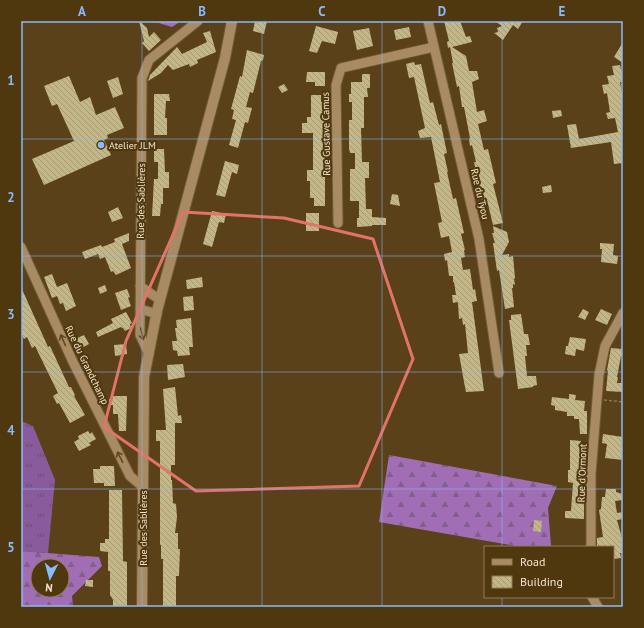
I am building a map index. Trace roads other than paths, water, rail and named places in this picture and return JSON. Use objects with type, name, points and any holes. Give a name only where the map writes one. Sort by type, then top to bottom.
[{"type":"main road","name":"Rue des Sablières","points":[[142,607],[144,378],[160,300],[225,58],[232,21]]},
{"type":"street","name":"Rue des Sablières","points":[[149,354],[140,335],[142,78],[149,60],[198,21]]},
{"type":"street","name":"Rue du Tyou","points":[[428,21],[479,239],[499,373]]},
{"type":"street","name":"Rue Gustave Camus","points":[[338,223],[336,85],[340,68],[434,46]]},
{"type":"street","name":"Rue du Grandchamp","points":[[21,247],[72,360],[130,476],[143,487]]},
{"type":"street","points":[[140,286],[160,300]]},
{"type":"street","points":[[140,309],[157,314]]},
{"type":"street","name":"Rue d'Ormont","points":[[591,546],[591,474],[599,375],[605,346],[620,325],[623,313]]},
{"type":"street","points":[[593,598],[598,607]]},
{"type":"place","name":"Atelier JLM","points":[[101,145]]}]
